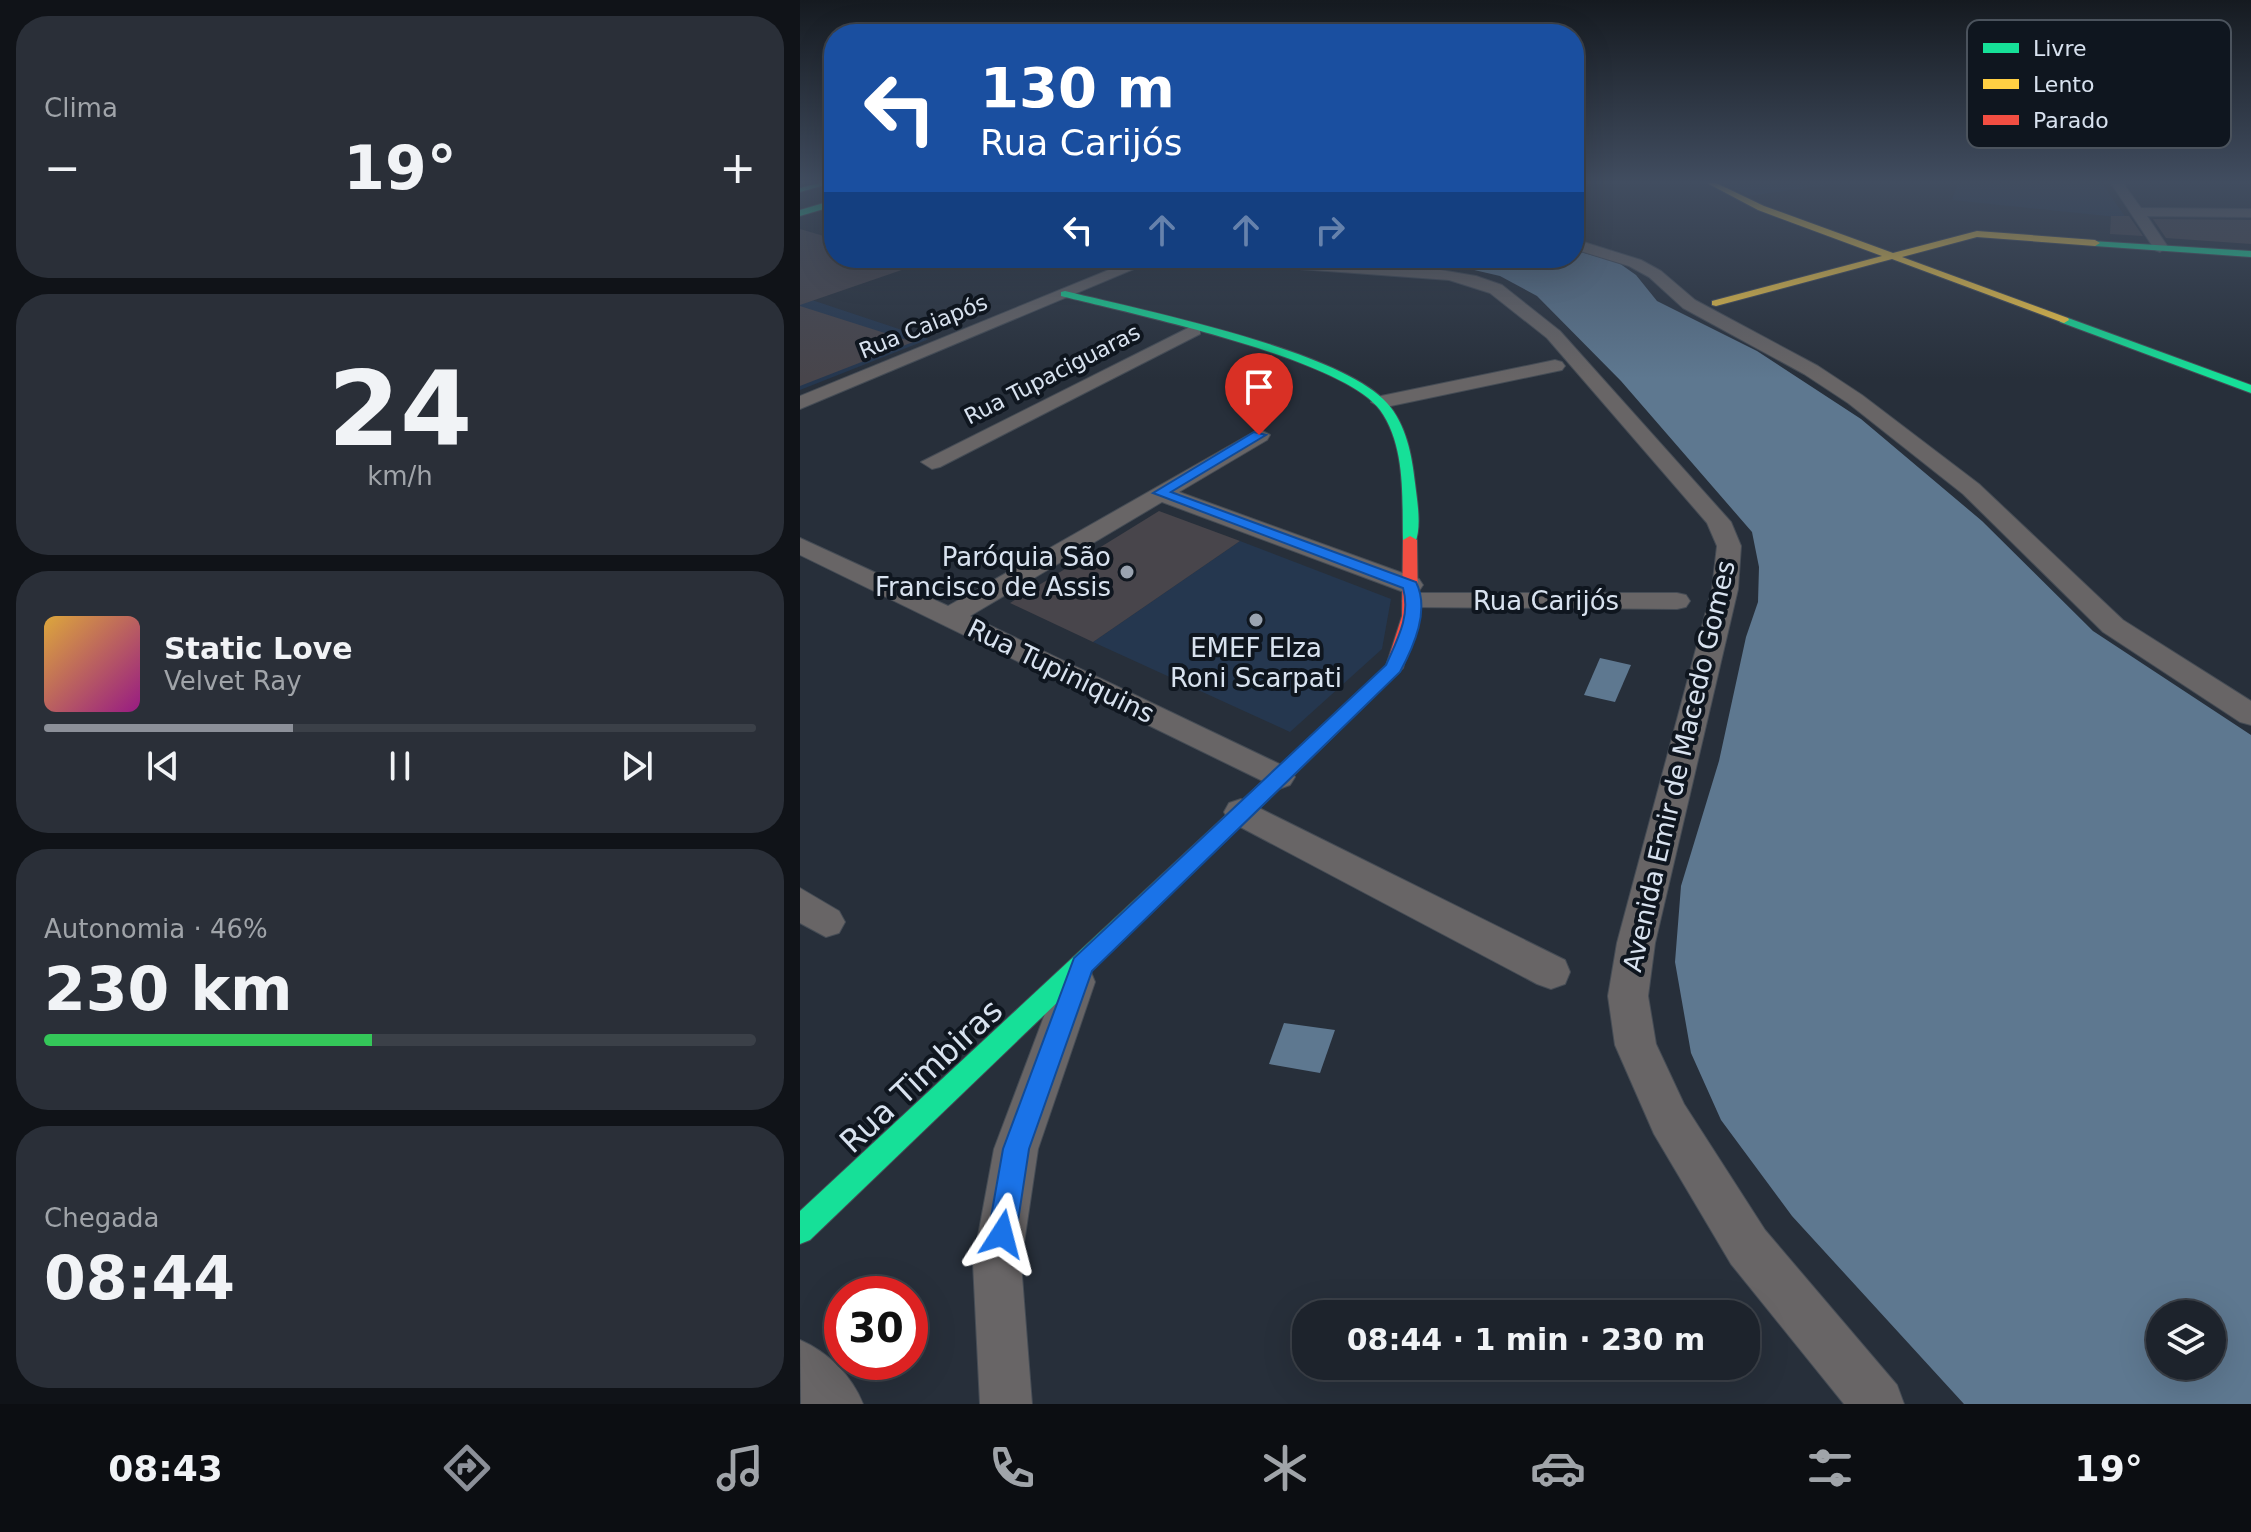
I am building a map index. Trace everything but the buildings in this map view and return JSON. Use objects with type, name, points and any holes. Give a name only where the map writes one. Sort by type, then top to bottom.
[{"type":"main road","points":[[1871,249],[2251,389]]},
{"type":"main road","points":[[1716,303],[1919,249]]},
{"type":"main road","points":[[2180,249],[2251,254]]},
{"type":"main road","points":[[1065,294],[1305,361],[1369,391],[1381,402]]},
{"type":"main road","name":"Rua Timbiras","points":[[800,1230],[1394,668],[1412,623],[1409,498],[1399,433],[1381,402]]},
{"type":"street","points":[[1589,249],[1635,263],[1655,274],[1689,304],[1811,370],[1855,399],[1971,489],[2113,626],[2251,715]]},
{"type":"street","name":"Rua Caiapós","points":[[800,403],[1128,268]]},
{"type":"street","name":"Avenida Emir de Macedo Gomes","points":[[1322,268],[1443,275],[1499,289],[1531,313],[1719,522],[1729,546],[1725,589],[1636,943],[1628,996],[1636,1045],[1669,1119],[1748,1247],[1878,1404]]},
{"type":"street","name":"Rua Tupaciguaras","points":[[932,462],[1194,330]]},
{"type":"street","points":[[1381,402],[1555,366]]},
{"type":"street","points":[[949,617],[1259,435]]},
{"type":"street","name":"Rua Carijós","points":[[1160,493],[1412,593],[1677,601]]},
{"type":"street","name":"Rua Tupiniquins","points":[[800,545],[1279,777]]},
{"type":"street","points":[[1241,812],[1551,972]]},
{"type":"street","points":[[1006,1404],[997,1263],[1016,1149],[1083,965]]},
{"type":"street","points":[[800,1366],[837,1404]]},
{"type":"shaded area","points":[[1584,253],[1619,263],[1636,275],[1657,301],[1757,351],[1861,419],[1982,521],[2093,631],[2251,735],[2251,1404],[1964,1404],[1792,1216],[1721,1120],[1691,1053],[1675,962],[1681,886],[1719,761],[1746,637],[1758,602],[1759,567],[1752,532],[1621,381],[1537,296],[1500,276],[1466,268],[1584,268]]},
{"type":"shaded area","points":[[800,296],[929,339],[800,390]]},
{"type":"shaded area","name":"EMEF Elza Roni Scarpati","points":[[1240,541],[1391,599],[1382,649],[1290,732],[1093,642]]},
{"type":"shaded area","points":[[1600,658],[1631,665],[1615,702],[1584,695]]},
{"type":"shaded area","points":[[1284,1023],[1335,1030],[1320,1073],[1269,1064]]},
{"type":"traffic: fast","points":[[2173,249],[2251,254]]},
{"type":"traffic: fast","points":[[1065,294],[1234,338],[1326,369],[1360,386],[1382,404],[1398,434],[1406,469],[1410,540]]},
{"type":"traffic: fast","points":[[2064,320],[2251,389]]},
{"type":"traffic: fast","points":[[800,1230],[1288,769]]},
{"type":"traffic: slow","points":[[1871,249],[2064,320]]},
{"type":"traffic: slow","points":[[1716,303],[1922,249]]},
{"type":"traffic: jam","points":[[1288,769],[1394,668],[1410,616],[1410,540]]},
{"type":"place","name":"Paróquia São Francisco de Assis","points":[[1127,572]]},
{"type":"place","name":"EMEF Elza Roni Scarpati","points":[[1256,620]]},
{"type":"route","points":[[1002,1234],[1016,1149],[1045,1062],[1083,965],[1394,668],[1404,648],[1415,601],[1410,585],[1160,493],[1259,435]]}]
